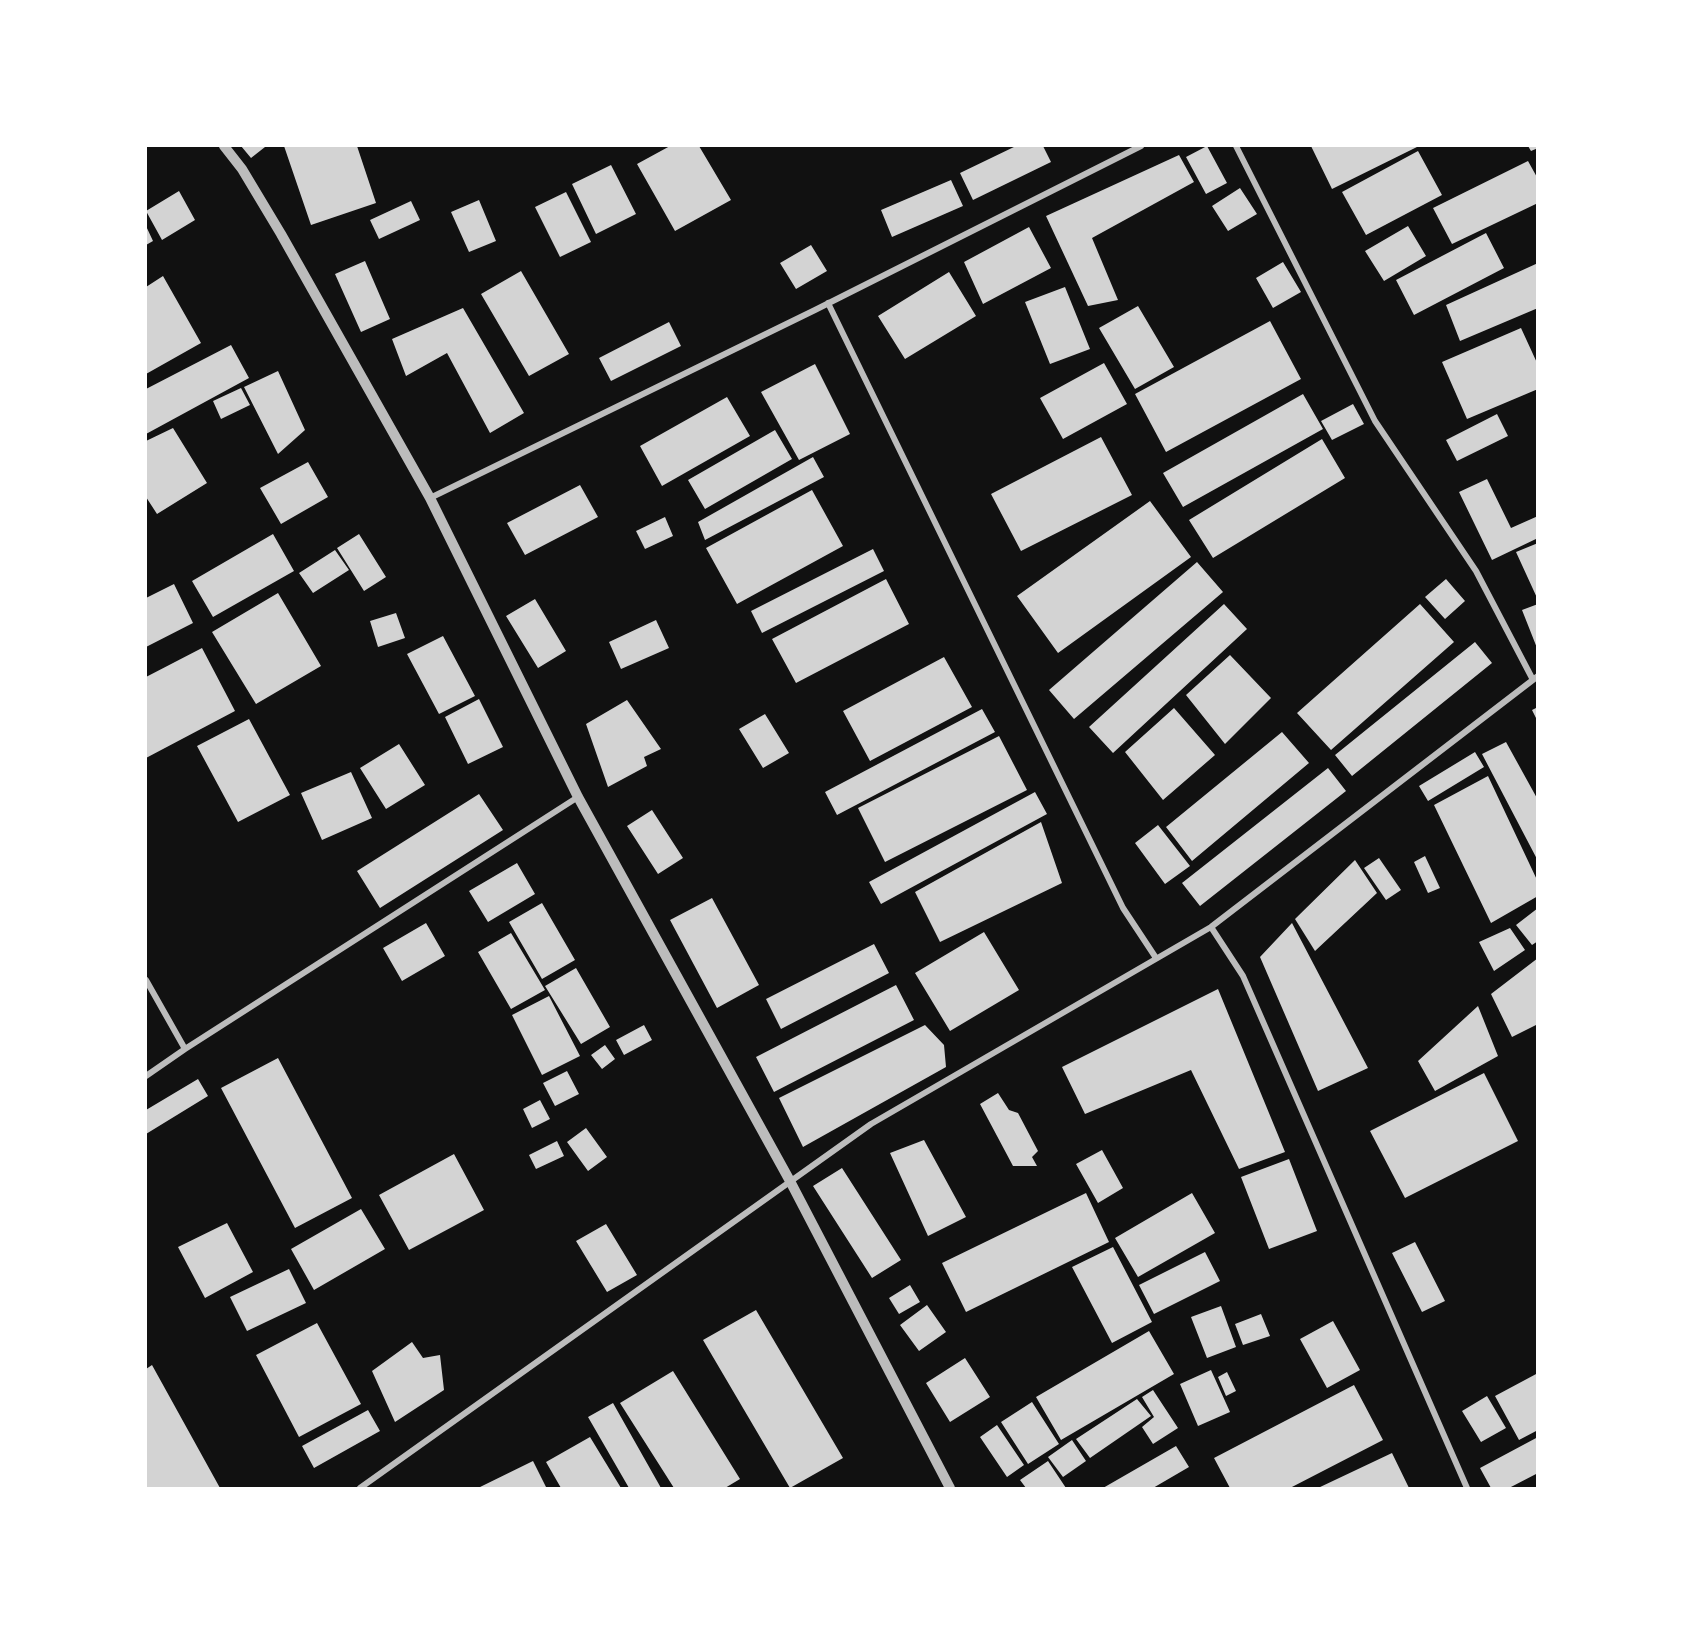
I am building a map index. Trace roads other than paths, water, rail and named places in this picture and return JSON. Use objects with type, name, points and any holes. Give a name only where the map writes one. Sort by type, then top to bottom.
[{"type":"street","points":[[224,146],[242,169],[281,234],[430,498],[578,796],[790,1181],[950,1488]]},
{"type":"street","points":[[430,498],[828,303],[1141,146]]},
{"type":"street","points":[[360,1488],[871,1124],[1211,927],[1535,677],[1476,571],[1375,421],[1236,146]]},
{"type":"street","points":[[828,303],[1123,908],[1156,958]]},
{"type":"street","points":[[146,1076],[578,796]]},
{"type":"street","points":[[1211,927],[1243,976],[1467,1488]]},
{"type":"street","points":[[146,980],[185,1049]]}]
